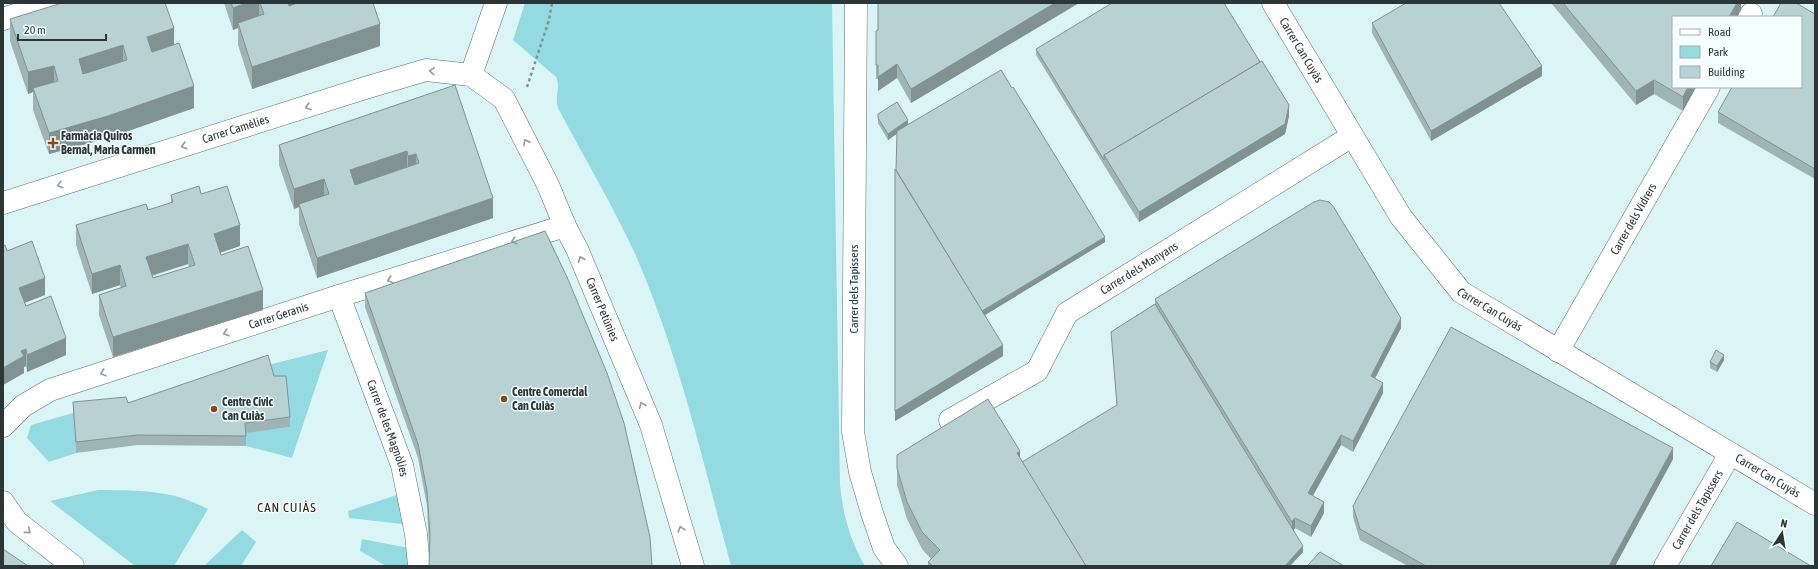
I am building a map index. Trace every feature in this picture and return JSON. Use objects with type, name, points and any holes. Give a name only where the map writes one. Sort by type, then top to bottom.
[{"type":"street","points":[[3,19],[50,3]]},
{"type":"street","points":[[471,75],[496,3]]},
{"type":"street","name":"Carrer dels Tapissers","points":[[856,3],[852,432],[860,472],[872,513],[884,548],[897,566]]},
{"type":"street","name":"Carrer Can Cuyàs","points":[[1273,3],[1401,217],[1461,292],[1815,504]]},
{"type":"street","name":"Carrer Camèlies","points":[[3,203],[426,70],[471,75]]},
{"type":"street","name":"Carrer Petúnies","points":[[471,75],[504,99],[548,185],[565,226],[577,249],[622,352],[651,426],[693,566]]},
{"type":"street","name":"Carrer dels Vidrers","points":[[1558,351],[1708,88]]},
{"type":"street","name":"Carrer dels Manyans","points":[[950,420],[1036,371],[1067,313],[1352,136]]},
{"type":"street","name":"Carrer Geranis","points":[[3,426],[23,406],[50,390],[339,296],[565,226]]},
{"type":"street","name":"Carrer de les Magnòlies","points":[[339,296],[402,465],[416,534],[419,566]]},
{"type":"street","name":"Carrer dels Tapissers","points":[[1665,566],[1730,454]]},
{"type":"street","points":[[3,502],[17,522],[73,566]]},
{"type":"path","points":[[515,121],[549,20],[552,3]]},
{"type":"green space","points":[[525,3],[832,3],[840,485],[843,506],[851,537],[865,566],[731,566],[678,370],[651,293],[636,256],[608,200],[558,108],[558,85],[556,77],[513,40]]},
{"type":"green space","points":[[328,350],[292,458],[246,446],[245,433],[290,427],[268,365]]},
{"type":"green space","points":[[73,413],[76,453],[49,462],[27,438],[31,425]]},
{"type":"green space","points":[[98,490],[130,490],[162,493],[182,498],[208,509],[174,566],[135,566],[50,501]]},
{"type":"green space","points":[[406,492],[411,525],[349,518],[348,511]]},
{"type":"green space","points":[[242,530],[256,542],[241,566],[204,566]]},
{"type":"green space","points":[[362,539],[414,549],[412,566],[386,566],[360,551]]},
{"type":"building","points":[[62,3],[165,3],[174,28],[147,37],[152,52],[179,43],[194,86],[108,116],[49,133],[33,88],[58,81],[54,66],[28,72],[10,19]],"holes":[[[123,45],[127,60],[83,74],[79,59]]]},
{"type":"building","points":[[231,3],[246,3],[233,8]]},
{"type":"building","points":[[260,3],[288,3],[289,6],[297,3],[373,3],[380,24],[252,67],[238,23],[264,14]]},
{"type":"building","points":[[878,3],[1055,3],[911,89],[897,64],[878,77],[878,65],[876,65],[876,31],[878,30]]},
{"type":"building","points":[[1112,3],[1224,3],[1260,62],[1104,155],[1104,160],[1036,49]]},
{"type":"building","points":[[1406,3],[1499,3],[1542,66],[1431,131],[1372,23]]},
{"type":"building","points":[[1563,3],[1737,3],[1730,16],[1672,16],[1672,88],[1688,88],[1683,97],[1654,80],[1636,91]]},
{"type":"building","points":[[1781,3],[1796,3],[1815,14],[1815,169],[1718,112],[1731,88],[1802,88],[1802,16],[1774,16]]},
{"type":"building","points":[[1262,61],[1289,105],[1285,124],[1139,212],[1104,155]]},
{"type":"building","points":[[1001,70],[1105,237],[982,311],[896,170],[897,131]]},
{"type":"building","points":[[455,85],[493,198],[317,258],[299,204],[329,194],[324,179],[294,189],[279,145]],"holes":[[[407,151],[408,156],[416,154],[419,163],[355,185],[350,170]]]},
{"type":"building","points":[[897,102],[908,120],[888,134],[878,118],[878,114]]},
{"type":"building","points":[[895,169],[1003,345],[895,411]]},
{"type":"building","points":[[199,186],[201,194],[227,186],[240,225],[214,234],[221,255],[248,246],[263,290],[113,337],[99,295],[126,286],[120,265],[92,274],[76,225],[146,204],[148,210],[173,202],[171,195]],"holes":[[[188,244],[195,265],[153,278],[146,257]]]},
{"type":"building","points":[[1320,200],[1329,202],[1333,206],[1401,318],[1371,376],[1383,383],[1353,441],[1341,435],[1308,493],[1324,502],[1311,526],[1295,518],[1292,522],[1155,299],[1314,202]]},
{"type":"building","name":"Centre Comercial Can Cuiàs","points":[[545,231],[567,277],[607,373],[624,423],[650,537],[652,566],[429,566],[430,534],[427,491],[418,444],[365,293]]},
{"type":"building","points":[[32,241],[45,278],[19,288],[26,306],[51,296],[66,338],[27,355],[26,349],[21,351],[24,356],[3,368],[3,246],[5,245],[7,251]]},
{"type":"building","points":[[1155,304],[1303,546],[1285,566],[1086,566],[1022,462],[1117,405],[1111,332]]},
{"type":"building","points":[[1451,327],[1673,448],[1609,566],[1426,566],[1360,529],[1353,506]]},
{"type":"building","points":[[1716,350],[1724,355],[1717,366],[1710,362]]},
{"type":"building","name":"Centre Cívic Can Cuiàs","points":[[268,355],[274,376],[286,376],[290,417],[245,423],[246,436],[138,435],[76,442],[73,402],[126,397],[128,403]]},
{"type":"building","points":[[988,399],[1020,451],[1017,453],[1086,566],[933,566],[928,562],[940,550],[922,532],[907,502],[897,468],[897,455]]},
{"type":"building","points":[[1737,522],[1811,566],[1711,566]]},
{"type":"building","points":[[3,549],[28,566],[3,566]]},
{"type":"building","points":[[1320,552],[1344,566],[1307,566]]},
{"type":"place","name":"Farmàcia Quiros Bernal, Maria Carmen","points":[[53,143]]},
{"type":"place","name":"Centre Comercial Can Cuiàs","points":[[504,399]]},
{"type":"place","name":"Centre Cívic Can Cuiàs","points":[[214,409]]},
{"type":"district","name":"CAN CUIÀS","points":[[287,507]]}]
